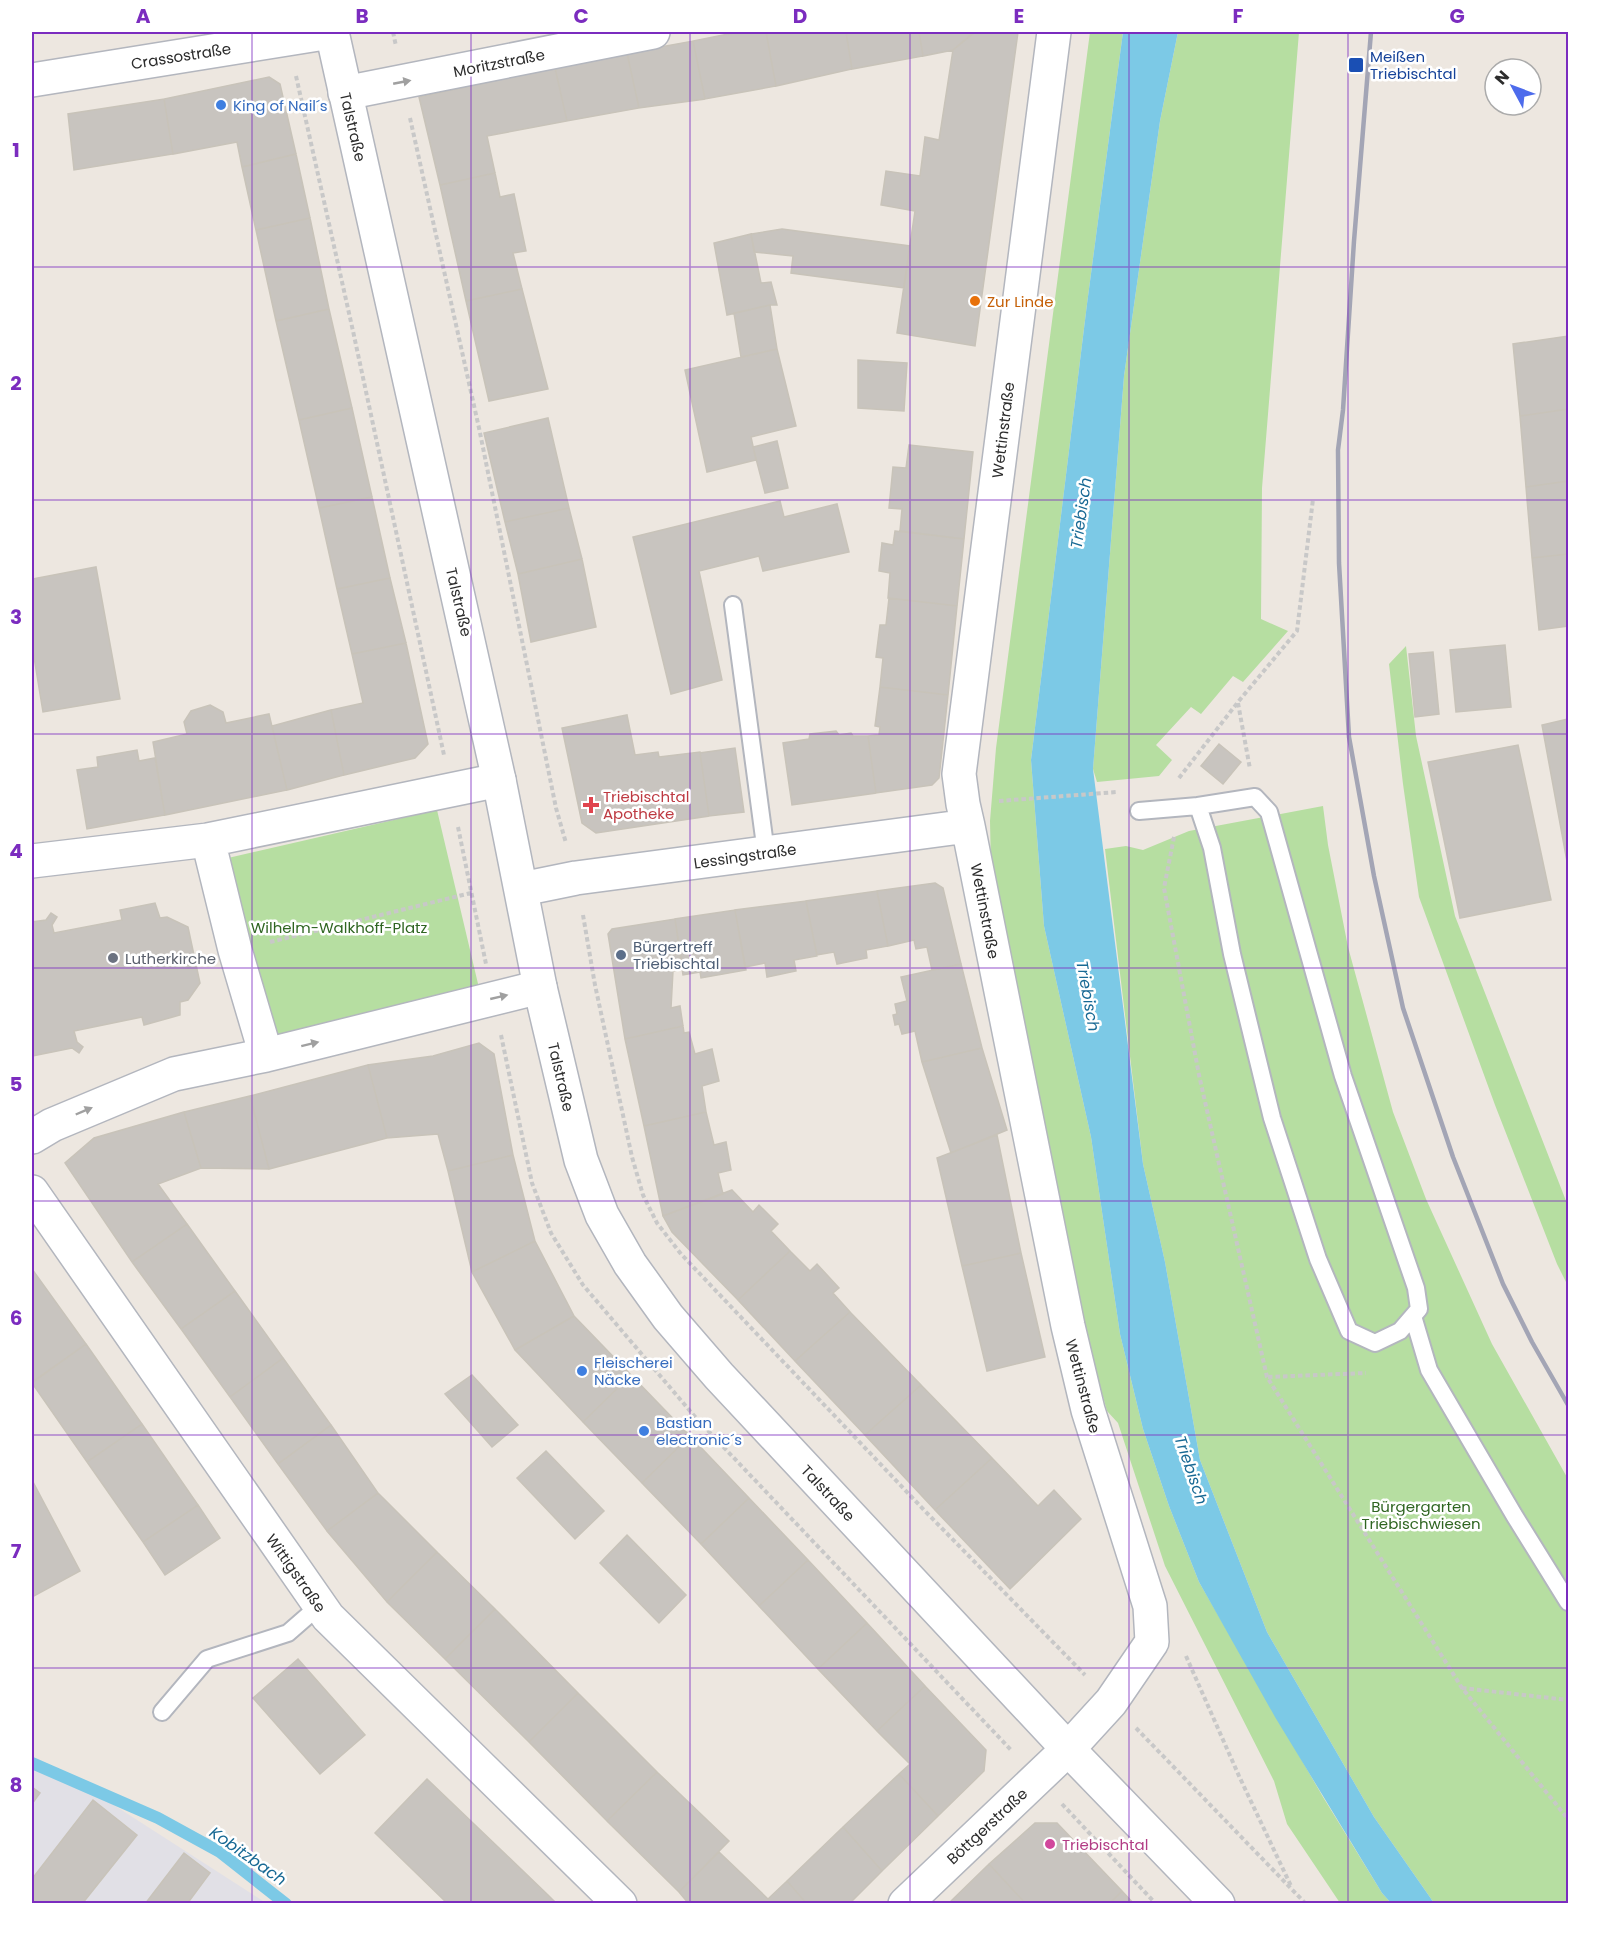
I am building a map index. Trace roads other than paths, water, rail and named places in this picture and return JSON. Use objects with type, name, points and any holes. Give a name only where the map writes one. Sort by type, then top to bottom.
[{"type":"street","name":"Crassostraße","points":[[32,80],[332,32]]},
{"type":"street","name":"Talstraße","points":[[332,32],[499,780],[540,987],[580,1160],[602,1215],[630,1264],[668,1317],[719,1376],[1068,1749],[1218,1904]]},
{"type":"street","name":"Moritzstraße","points":[[345,93],[653,32]]},
{"type":"street","name":"Wettinstraße","points":[[1054,32],[959,774],[963,804],[1068,1326],[1088,1410],[1150,1606],[1152,1642],[1111,1702],[1068,1749]]},
{"type":"street","points":[[32,861],[208,840],[499,780]]},
{"type":"street","name":"Lessingstraße","points":[[522,889],[576,878],[969,826]]},
{"type":"street","points":[[208,840],[235,950],[266,1055]]},
{"type":"street","points":[[32,1137],[52,1125],[174,1074],[266,1055],[540,987]]},
{"type":"street","name":"Wittigstraße","points":[[32,1192],[328,1617],[620,1904]]},
{"type":"street","name":"Böttgerstraße","points":[[905,1904],[1068,1749]]},
{"type":"lane","points":[[733,605],[766,853]]},
{"type":"lane","points":[[1139,811],[1190,807],[1255,797],[1269,812],[1343,1076],[1416,1288],[1419,1309],[1400,1330],[1375,1343],[1349,1331],[1318,1259],[1272,1118],[1232,954],[1212,848],[1190,807]]},
{"type":"lane","points":[[1413,1316],[1429,1370],[1514,1515],[1569,1602]]},
{"type":"lane","points":[[162,1712],[207,1659],[288,1633],[319,1606]]},
{"type":"water","name":"Triebisch","points":[[1123,32],[1178,32],[1160,121],[1124,376],[1093,769],[1143,1164],[1165,1262],[1200,1460],[1267,1632],[1374,1817],[1434,1903],[1391,1903],[1382,1893],[1275,1717],[1199,1582],[1169,1506],[1143,1429],[1120,1334],[1091,1137],[1044,926],[1031,760]]},
{"type":"waterway","name":"Kobitzbach","points":[[32,1763],[158,1818],[220,1852],[286,1904]]},
{"type":"railway","points":[[1371,32],[1343,410],[1338,450],[1339,563],[1349,737],[1374,876],[1403,1008],[1453,1157],[1503,1284],[1532,1342],[1568,1405]]},
{"type":"place","name":"Meißen Triebischtal","points":[[1356,65]]},
{"type":"place","name":"King of Nail´s","points":[[221,105]]},
{"type":"place","name":"Zur Linde","points":[[975,301]]},
{"type":"place","name":"Triebischtal Apotheke","points":[[591,805]]},
{"type":"place","name":"Bürgertreff Triebischtal","points":[[621,955]]},
{"type":"place","name":"Lutherkirche","points":[[113,958]]},
{"type":"place","name":"Fleischerei Näcke","points":[[582,1371]]},
{"type":"place","name":"Bastian electronic´s","points":[[644,1431]]},
{"type":"place","name":"Triebischtal","points":[[1050,1844]]},
{"type":"park label","name":"Wilhelm-Walkhoff-Platz","points":[[339,927]]},
{"type":"park label","name":"Bürgergarten Triebischwiesen","points":[[1421,1514]]}]
